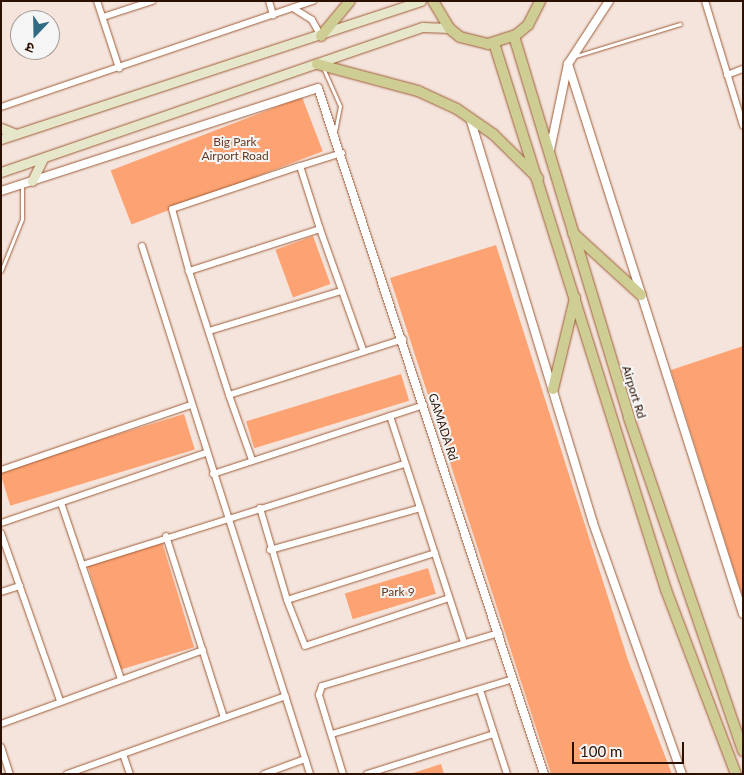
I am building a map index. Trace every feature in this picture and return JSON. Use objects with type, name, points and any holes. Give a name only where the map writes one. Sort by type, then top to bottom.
[{"type":"main road","points":[[321,36],[350,1]]},
{"type":"main road","points":[[1,139],[321,36],[422,1]]},
{"type":"main road","points":[[433,1],[449,28],[473,42],[494,43],[514,36],[528,25],[540,1]]},
{"type":"main road","points":[[1,172],[423,28],[449,28]]},
{"type":"main road","name":"Airport Rd","points":[[514,36],[659,512],[743,750]]},
{"type":"main road","points":[[494,43],[539,178],[666,590],[736,774]]},
{"type":"main road","points":[[316,64],[418,91],[470,118],[539,178]]},
{"type":"main road","points":[[1,128],[16,134]]},
{"type":"main road","points":[[32,181],[43,158]]},
{"type":"main road","points":[[573,232],[640,294]]},
{"type":"main road","points":[[553,389],[575,297]]},
{"type":"street","points":[[97,1],[119,68]]},
{"type":"street","points":[[103,17],[152,1]]},
{"type":"street","points":[[269,1],[273,15]]},
{"type":"street","points":[[1,107],[314,1]]},
{"type":"street","points":[[549,155],[570,61],[610,1]]},
{"type":"street","points":[[705,1],[743,125]]},
{"type":"street","points":[[293,8],[312,20],[321,36]]},
{"type":"street","points":[[570,61],[640,294],[743,614]]},
{"type":"street","points":[[727,75],[743,69]]},
{"type":"street","name":"GAMADA Rd","points":[[32,181],[318,88],[342,153],[544,774]]},
{"type":"street","points":[[470,118],[632,640],[682,774]]},
{"type":"street","points":[[252,460],[189,271],[172,209],[342,153]]},
{"type":"street","points":[[300,166],[341,291],[363,350]]},
{"type":"street","points":[[1,191],[32,181]]},
{"type":"street","points":[[189,271],[320,229]]},
{"type":"street","points":[[142,246],[205,453],[229,516],[310,774]]},
{"type":"street","points":[[209,330],[341,291]]},
{"type":"street","points":[[229,395],[363,350],[403,339]]},
{"type":"street","points":[[1,470],[191,405]]},
{"type":"street","points":[[213,474],[424,405]]},
{"type":"street","points":[[390,416],[464,643]]},
{"type":"street","points":[[1,523],[205,453]]},
{"type":"street","points":[[82,565],[229,516],[405,464]]},
{"type":"street","points":[[61,503],[121,679]]},
{"type":"street","points":[[260,508],[270,550],[305,646],[449,598]]},
{"type":"street","points":[[270,550],[420,508]]},
{"type":"street","points":[[1,533],[60,701]]},
{"type":"street","points":[[166,536],[224,718]]},
{"type":"street","points":[[287,600],[436,553]]},
{"type":"street","points":[[1,592],[20,586]]},
{"type":"street","points":[[343,774],[319,695],[322,686],[499,633]]},
{"type":"street","points":[[1,724],[203,650]]},
{"type":"street","points":[[332,734],[513,679]]},
{"type":"street","points":[[480,690],[507,774]]},
{"type":"street","points":[[67,774],[286,696]]},
{"type":"street","points":[[368,774],[494,734]]},
{"type":"street","points":[[1,747],[10,774]]},
{"type":"street","points":[[123,754],[130,774]]},
{"type":"street","points":[[264,774],[305,759]]},
{"type":"lane","points":[[570,61],[680,24]]},
{"type":"lane","points":[[316,64],[333,84],[340,106],[334,131]]},
{"type":"lane","points":[[1,271],[22,219],[22,184]]},
{"type":"green space","name":"Big Park Airport Road","points":[[302,97],[323,151],[131,225],[111,170]]},
{"type":"green space","points":[[313,236],[330,284],[293,298],[275,250]]},
{"type":"green space","points":[[496,245],[628,660],[672,774],[551,774],[390,278]]},
{"type":"green space","points":[[743,346],[743,598],[671,370]]},
{"type":"green space","points":[[401,374],[409,401],[254,448],[246,421]]},
{"type":"green space","points":[[184,414],[195,449],[10,506],[1,470]]},
{"type":"green space","points":[[162,542],[194,647],[120,670],[87,565]]},
{"type":"green space","name":"Park 9","points":[[428,568],[436,594],[353,619],[345,593]]},
{"type":"green space","points":[[441,764],[444,774],[410,774]]}]
